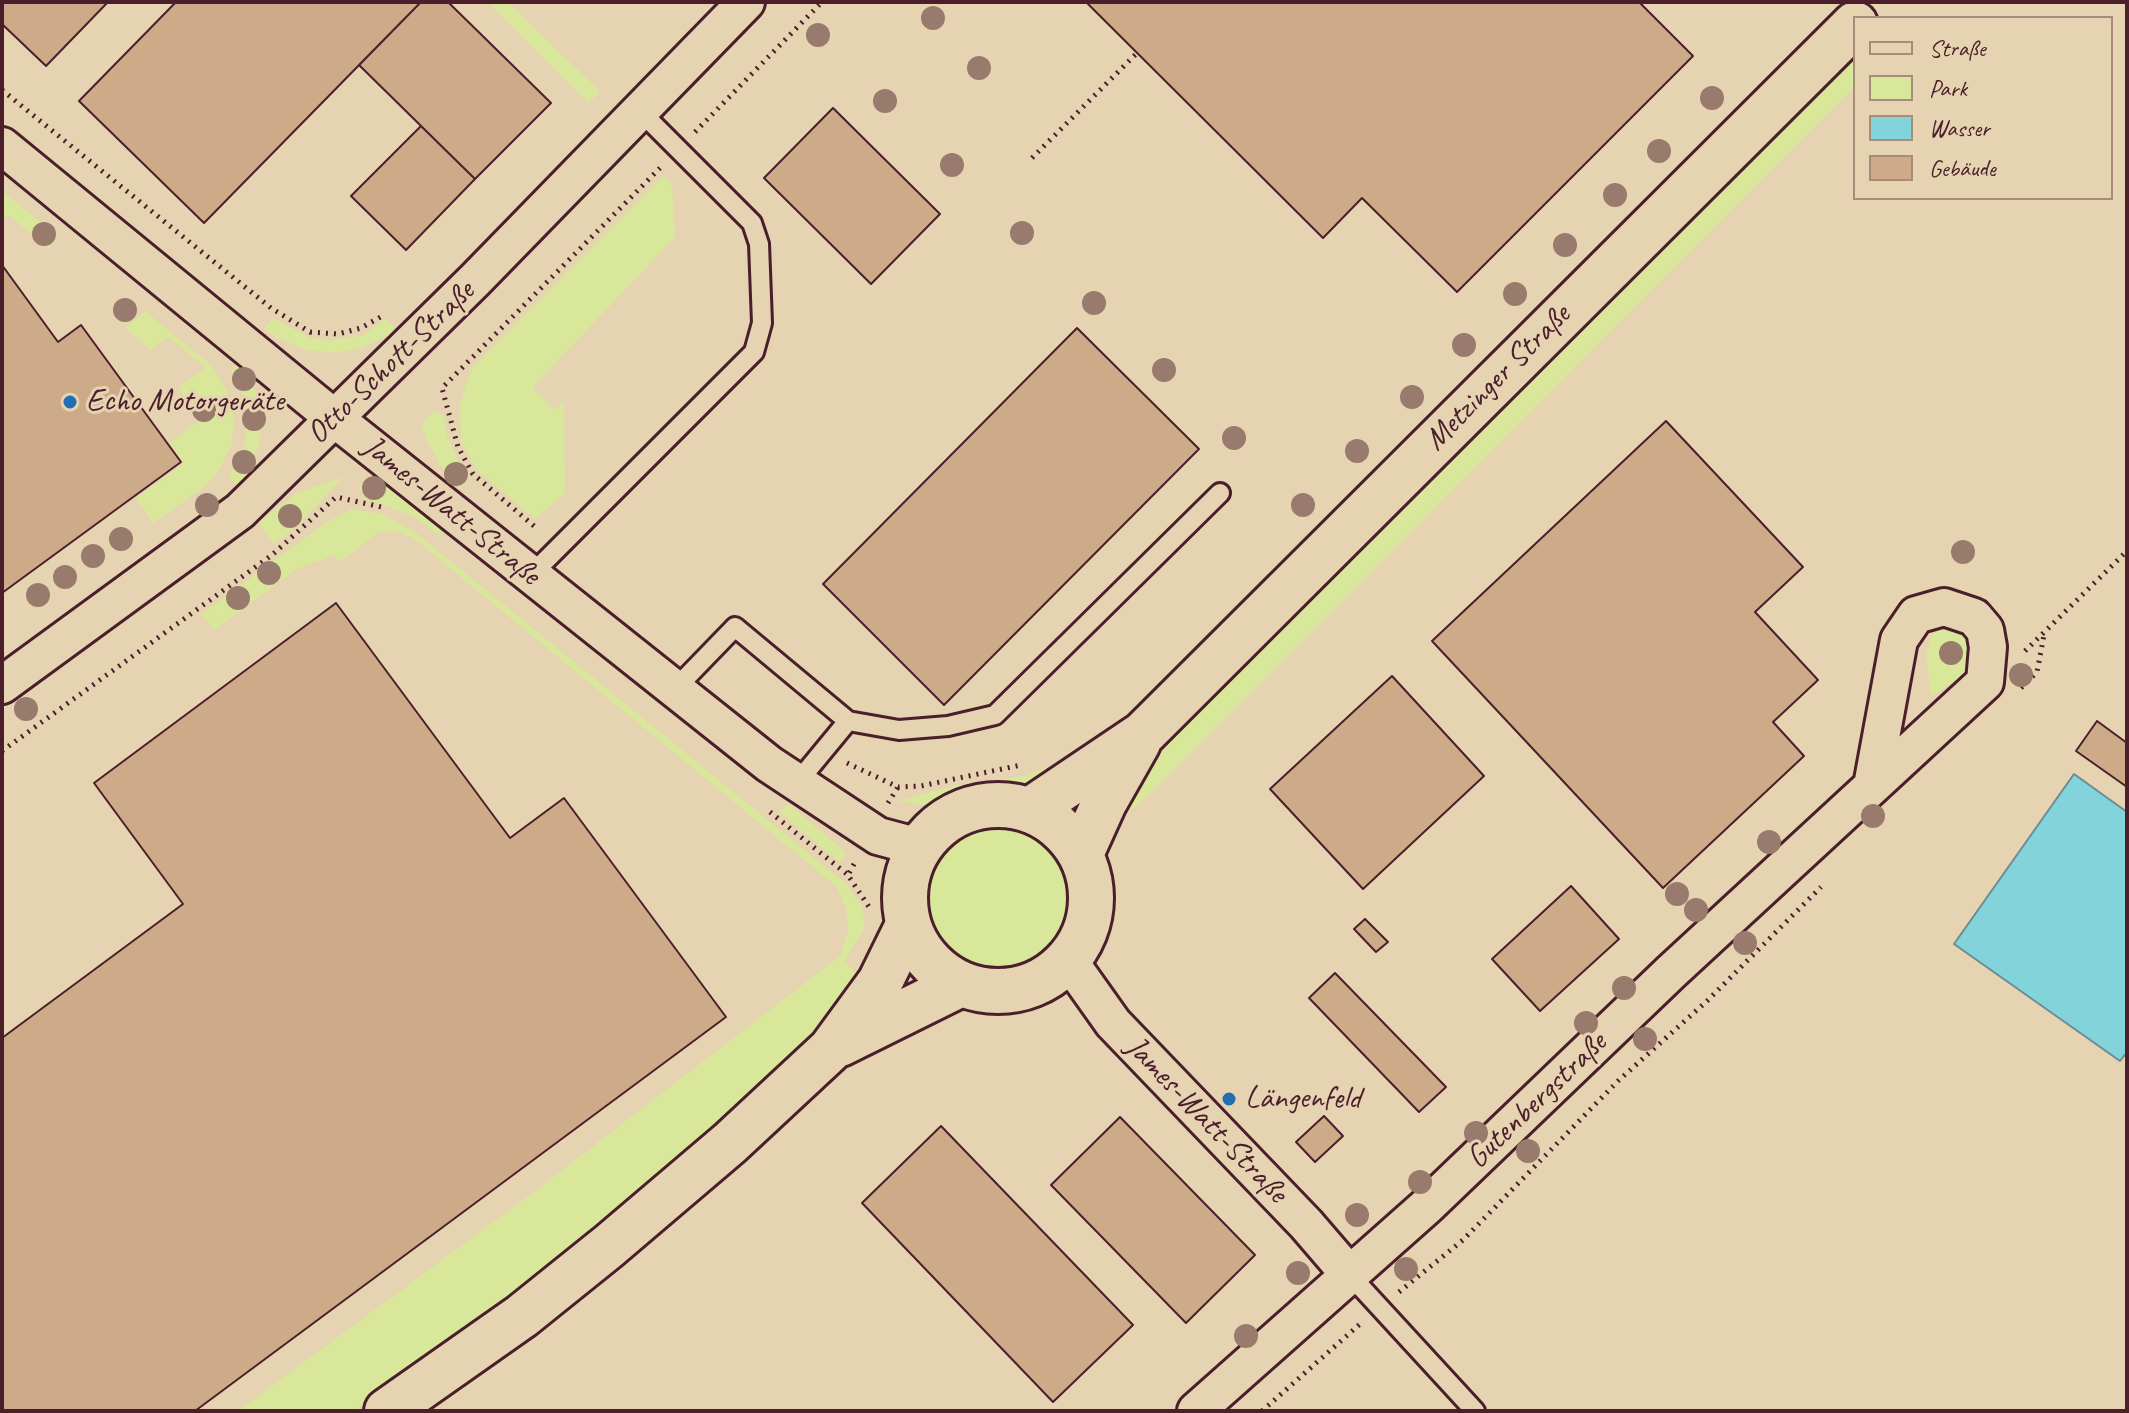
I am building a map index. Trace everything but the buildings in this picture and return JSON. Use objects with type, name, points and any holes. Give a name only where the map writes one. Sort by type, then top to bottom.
[{"type":"street","name":"Otto-Schott-Straße","points":[[2,685],[240,511],[746,2]]},
{"type":"street","name":"Metzinger Straße","points":[[1030,810],[1143,734],[1853,26]]},
{"type":"street","name":"James-Watt-Straße","points":[[2,146],[334,418],[796,784],[878,836],[919,847]]},
{"type":"street","points":[[1872,786],[1899,640],[1916,615],[1944,607],[1974,617],[1985,630],[2000,688]]},
{"type":"street","name":"Gutenbergstraße","points":[[1196,1411],[1427,1206],[1872,786],[2000,688]]},
{"type":"street","name":"Metzinger Straße","points":[[1081,854],[1104,803],[1143,734]]},
{"type":"street","points":[[999,804],[1030,810],[1057,825],[1081,854],[1092,890],[1087,928],[1069,961],[1037,985],[999,993],[959,985],[927,961],[908,925],[904,885],[919,847],[940,824],[968,809],[999,804]]},
{"type":"street","points":[[387,1411],[522,1316],[609,1246],[831,1049],[880,982],[908,925]]},
{"type":"street","name":"James-Watt-Straße","points":[[1069,961],[1113,1023],[1296,1213],[1349,1274]]},
{"type":"street","points":[[831,1049],[959,985]]},
{"type":"lane","points":[[531,575],[754,352],[762,323],[759,244],[752,223],[640,111]]},
{"type":"lane","points":[[674,690],[735,627],[848,721],[899,730],[948,726],[995,715],[1220,493]]},
{"type":"lane","points":[[796,784],[848,721]]},
{"type":"lane","points":[[1349,1274],[1475,1411]]},
{"type":"path","points":[[558,547],[473,474],[458,447],[442,388],[822,2]]},
{"type":"path","points":[[1032,158],[1137,53]]},
{"type":"path","points":[[2,90],[271,308],[310,332],[338,334],[361,328],[389,312]]},
{"type":"path","points":[[2,751],[272,555],[336,497]]},
{"type":"path","points":[[2000,688],[2044,635],[2127,551]]},
{"type":"path","points":[[2000,688],[2037,672],[2044,635]]},
{"type":"path","points":[[823,752],[898,787]]},
{"type":"path","points":[[1262,1411],[1378,1309],[1463,1240],[1618,1081],[1707,1001],[1828,880]]},
{"type":"green space","points":[[488,2],[507,2],[600,91],[589,103]]},
{"type":"green space","points":[[1853,50],[1853,88],[1163,781],[1133,809],[1123,809],[1147,770],[1212,692]]},
{"type":"green space","points":[[663,176],[672,185],[675,237],[532,388],[555,410],[564,400],[565,493],[535,519],[477,470],[461,442],[460,403],[471,369]]},
{"type":"green space","points":[[2,191],[52,231],[50,249],[10,216],[2,219]]},
{"type":"green space","points":[[145,311],[212,366],[226,388],[234,416],[232,444],[221,467],[206,486],[153,523],[136,498],[184,463],[169,443],[200,420],[178,387],[206,368],[169,337],[151,350],[125,328]]},
{"type":"green space","points":[[273,318],[310,338],[331,340],[363,335],[385,319],[395,328],[388,336],[361,348],[337,353],[307,350],[278,338],[264,329]]},
{"type":"green space","points":[[240,359],[253,383],[260,406],[261,427],[258,449],[238,488],[229,476],[245,443],[247,420],[244,398],[231,371]]},
{"type":"green space","points":[[433,412],[444,415],[447,437],[468,478],[460,489],[445,474],[425,437],[422,425]]},
{"type":"green space","points":[[343,477],[297,526],[274,544],[258,522],[297,493]]},
{"type":"green space","points":[[364,481],[397,491],[440,522],[441,537],[415,517],[365,498],[359,488]]},
{"type":"green space","points":[[351,509],[383,514],[415,532],[846,884],[862,906],[865,927],[844,962],[861,977],[785,1069],[620,1221],[426,1362],[353,1411],[238,1411],[535,1191],[840,956],[848,932],[846,908],[837,887],[416,540],[398,531],[380,532],[339,562],[334,555],[297,569],[214,630],[201,614],[324,524]]},
{"type":"green space","points":[[1949,624],[1974,638],[1972,669],[1931,697],[1926,655],[1932,634]]},
{"type":"green space","points":[[1044,768],[1053,774],[1023,789],[987,788],[927,805],[898,801],[957,785],[1026,776]]},
{"type":"green space","points":[[789,804],[846,853],[841,863],[778,811]]},
{"type":"green space","points":[[999,829],[1026,835],[1048,850],[1063,872],[1069,899],[1063,926],[1048,948],[1026,963],[999,969],[972,963],[950,948],[935,926],[929,899],[935,872],[950,850],[972,835]]},
{"type":"water","points":[[2074,774],[2127,812],[2127,1052],[2120,1061],[1954,944]]},
{"type":"place","name":"Echo Motorgeräte","points":[[70,402]]},
{"type":"place","name":"Längenfeld","points":[[1229,1099]]}]
